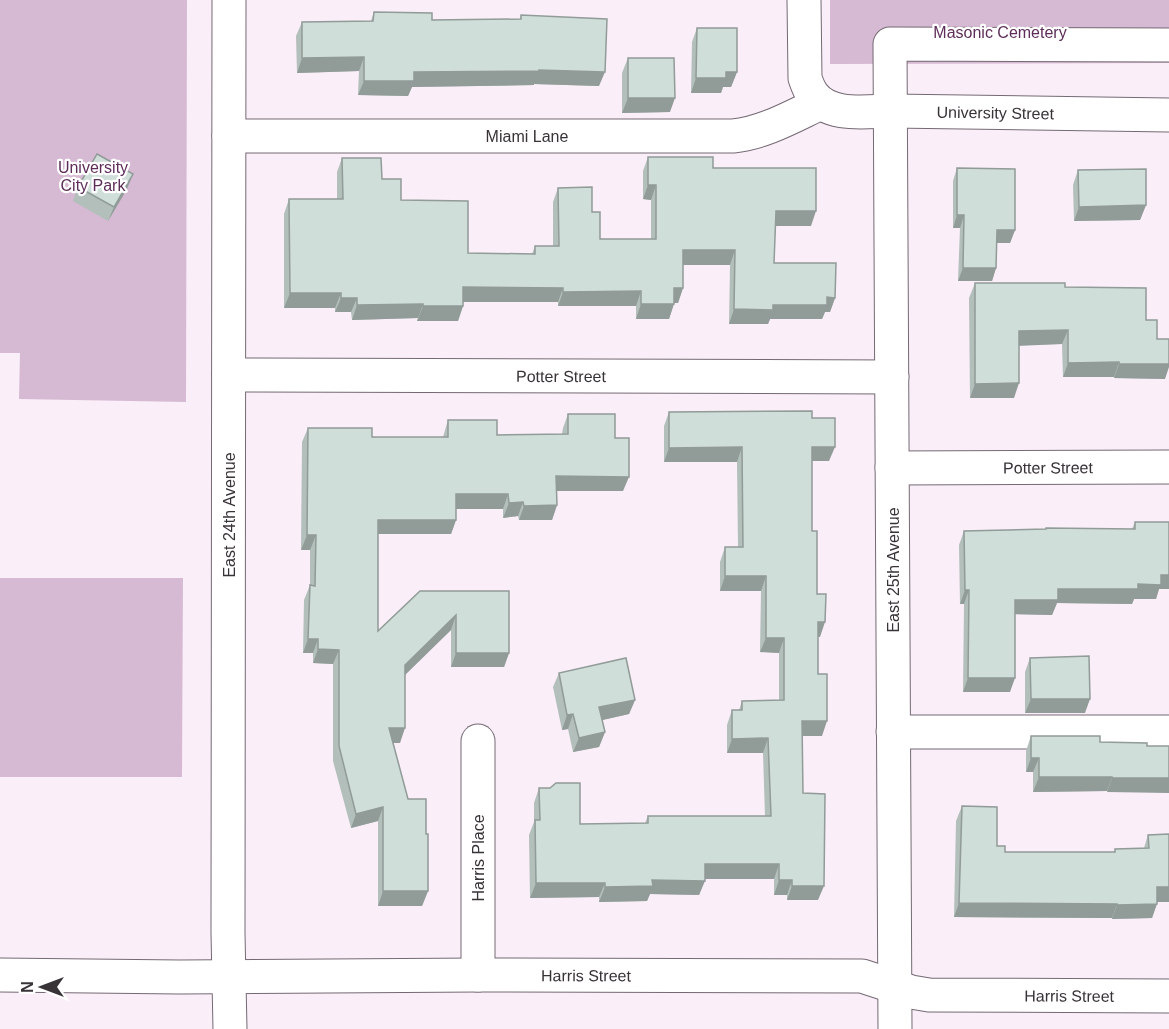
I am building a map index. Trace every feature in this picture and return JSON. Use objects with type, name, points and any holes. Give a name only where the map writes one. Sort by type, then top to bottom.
[{"type":"street","name":"East 24th Avenue","points":[[229,0],[228,933],[230,1029]]},
{"type":"street","points":[[804,0],[805,78],[813,97],[821,104]]},
{"type":"street","name":"East 25th Avenue","points":[[895,1029],[890,44],[1169,45]]},
{"type":"street","name":"Miami Lane","points":[[229,136],[733,136],[761,130],[821,104]]},
{"type":"street","name":"University Street","points":[[821,104],[849,111],[1169,115]]},
{"type":"street","name":"Potter Street","points":[[229,375],[892,377]]},
{"type":"street","name":"Potter Street","points":[[892,468],[1169,467]]},
{"type":"street","points":[[893,732],[1169,732]]},
{"type":"street","name":"Harris Place","points":[[478,741],[478,975]]},
{"type":"street","name":"Harris Street","points":[[0,975],[862,976],[911,992],[929,995],[1169,996]]},
{"type":"green space","name":"University City Park","points":[[0,0],[187,0],[186,402],[19,399],[20,353],[0,353]]},
{"type":"green space","name":"Masonic Cemetery","points":[[830,0],[1169,0],[1169,63],[830,64]]},
{"type":"green space","points":[[0,578],[183,578],[182,777],[0,777]]},
{"type":"building","points":[[374,12],[432,13],[432,20],[521,19],[521,15],[607,19],[605,72],[539,70],[414,72],[414,81],[364,81],[364,57],[302,58],[302,22],[373,21]]},
{"type":"building","points":[[697,28],[737,28],[737,72],[726,72],[726,78],[696,78]]},
{"type":"building","points":[[628,58],[674,58],[675,98],[628,98]]},
{"type":"building","points":[[97,154],[133,174],[114,207],[78,187]]},
{"type":"building","points":[[648,157],[713,157],[713,168],[816,168],[816,211],[776,211],[774,263],[836,263],[835,298],[827,297],[827,305],[773,305],[773,310],[734,309],[735,250],[683,250],[683,288],[674,288],[674,304],[641,304],[641,291],[563,292],[563,288],[463,287],[463,306],[357,305],[357,298],[341,298],[341,293],[290,293],[289,199],[343,199],[342,158],[381,158],[382,179],[401,179],[401,200],[468,201],[468,253],[535,254],[535,246],[559,246],[558,188],[592,187],[592,212],[600,212],[600,239],[656,239],[656,185],[648,185]]},
{"type":"building","points":[[957,168],[1015,169],[1015,230],[997,230],[996,268],[963,268],[964,215],[957,215]]},
{"type":"building","points":[[1146,169],[1146,205],[1079,207],[1078,170]]},
{"type":"building","points":[[975,283],[1065,283],[1065,287],[1146,288],[1146,320],[1157,320],[1157,339],[1169,339],[1169,364],[1068,363],[1068,330],[1019,331],[1019,383],[975,384]]},
{"type":"building","points":[[812,411],[812,418],[835,418],[835,447],[812,447],[812,531],[817,531],[817,594],[826,594],[825,622],[818,622],[818,674],[827,674],[827,721],[802,721],[803,793],[825,794],[824,886],[792,886],[792,880],[779,880],[779,864],[705,864],[705,881],[652,880],[653,886],[605,887],[605,883],[536,883],[535,820],[540,820],[539,788],[550,788],[556,783],[580,783],[580,824],[648,823],[648,816],[771,816],[768,738],[732,739],[732,710],[742,710],[742,701],[784,700],[784,638],[766,638],[766,576],[725,576],[725,547],[743,547],[742,447],[669,448],[669,412]]},
{"type":"building","points":[[568,414],[615,414],[615,438],[629,438],[629,477],[556,476],[557,505],[524,506],[523,502],[509,503],[508,494],[456,494],[456,520],[378,520],[378,631],[420,591],[509,591],[509,653],[456,653],[456,615],[405,665],[405,728],[389,728],[408,799],[426,799],[428,891],[383,891],[383,807],[356,814],[339,746],[339,650],[318,649],[318,639],[308,639],[310,585],[315,586],[316,535],[307,535],[308,428],[372,428],[372,437],[448,437],[448,420],[497,420],[497,435],[568,434]]},
{"type":"building","points":[[1135,522],[1169,522],[1169,575],[1161,575],[1161,585],[1138,584],[1138,589],[1058,589],[1058,600],[1015,600],[1015,678],[968,678],[969,590],[965,590],[964,531],[1046,528],[1135,529]]},
{"type":"building","points":[[1089,656],[1090,699],[1031,699],[1030,658]]},
{"type":"building","points":[[626,658],[635,700],[599,707],[605,732],[579,738],[573,714],[567,715],[559,673]]},
{"type":"building","points":[[1031,736],[1100,736],[1100,742],[1169,746],[1169,778],[1039,777],[1039,758],[1031,758]]},
{"type":"building","points":[[962,806],[997,807],[997,846],[1005,846],[1005,852],[1115,852],[1115,849],[1149,848],[1148,835],[1169,834],[1169,887],[1157,887],[1157,904],[959,903]]}]
